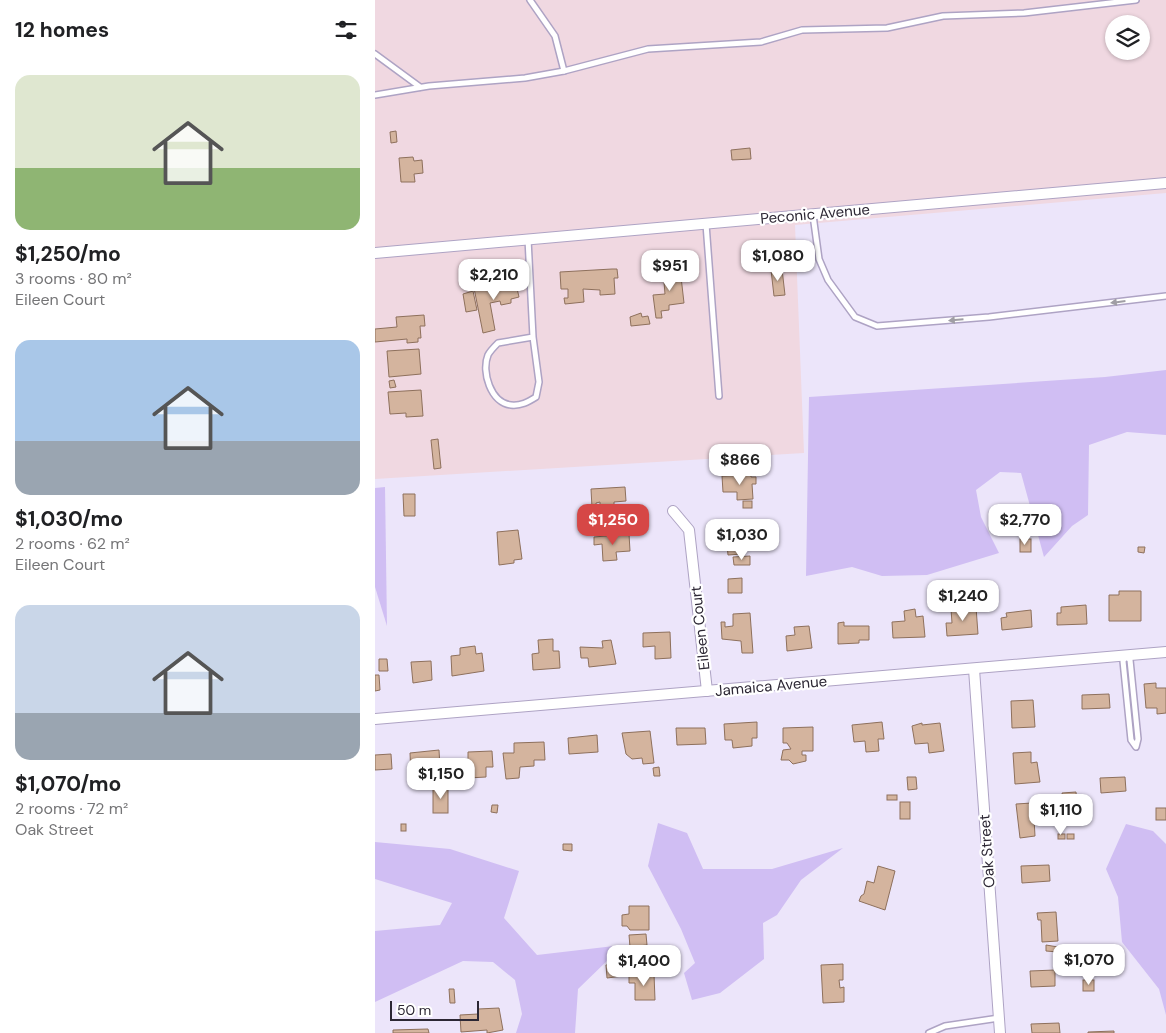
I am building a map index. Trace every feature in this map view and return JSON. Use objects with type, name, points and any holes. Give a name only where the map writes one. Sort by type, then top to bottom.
[{"type":"street","name":"Peconic Avenue","points":[[375,252],[1166,183]]},
{"type":"street","name":"Eileen Court","points":[[673,511],[689,530],[707,691]]},
{"type":"street","name":"Jamaica Avenue","points":[[375,719],[1166,652]]},
{"type":"street","name":"Oak Street","points":[[974,669],[1000,1033]]},
{"type":"lane","points":[[530,0],[555,36],[564,71]]},
{"type":"lane","points":[[375,96],[420,87],[525,78],[564,71],[648,49],[761,42],[802,30],[887,28],[943,16],[1024,13],[1136,0]]},
{"type":"lane","points":[[375,54],[420,87]]},
{"type":"lane","points":[[813,214],[819,258],[828,280],[855,317],[877,326],[931,322],[1166,296]]},
{"type":"lane","points":[[706,223],[719,396]]},
{"type":"lane","points":[[528,239],[533,338],[539,382],[536,397],[523,404],[509,405],[496,398],[486,375],[489,355],[498,343],[533,338]]},
{"type":"lane","points":[[1126,656],[1130,660],[1138,739],[1136,747],[1131,740],[1123,661],[1126,656]]},
{"type":"lane","points":[[929,1033],[945,1026],[999,1018]]},
{"type":"shaded area","points":[[375,0],[1166,0],[1166,193],[795,225],[804,453],[375,479]]},
{"type":"shaded area","points":[[1166,370],[1166,435],[1127,432],[1089,445],[1088,515],[1072,526],[1044,557],[1021,473],[1000,472],[976,490],[981,517],[999,553],[927,575],[882,576],[852,567],[806,576],[809,397],[1105,377]]},
{"type":"shaded area","points":[[385,487],[387,626],[375,587],[375,488]]},
{"type":"shaded area","points":[[658,823],[687,833],[703,869],[772,869],[843,848],[801,880],[777,915],[763,923],[764,959],[720,993],[692,1000],[684,973],[695,963],[681,929],[648,866]]},
{"type":"shaded area","points":[[1126,824],[1153,831],[1166,844],[1166,1015],[1159,989],[1122,942],[1118,897],[1106,869]]},
{"type":"shaded area","points":[[375,842],[450,849],[519,871],[504,918],[537,955],[614,946],[609,959],[578,989],[575,1033],[516,1033],[522,1014],[515,980],[493,962],[463,961],[375,1002],[375,931],[440,925],[452,903],[375,879]]},
{"type":"building","points":[[396,131],[397,142],[391,143],[390,132]]},
{"type":"building","points":[[750,148],[751,159],[732,160],[731,150]]},
{"type":"building","points":[[413,157],[414,161],[422,160],[423,173],[414,174],[415,182],[401,182],[399,158]]},
{"type":"building","points":[[680,268],[684,303],[669,305],[669,310],[661,311],[662,318],[656,318],[653,295],[665,294],[663,270]]},
{"type":"building","points":[[617,269],[618,278],[614,278],[615,294],[600,295],[600,290],[583,289],[584,302],[565,304],[564,298],[568,298],[568,289],[561,289],[560,272]]},
{"type":"building","points":[[782,269],[785,295],[774,296],[771,270]]},
{"type":"building","points":[[515,280],[519,297],[511,299],[511,303],[501,305],[500,301],[490,303],[495,330],[483,333],[474,288],[487,286],[488,292],[491,292],[490,285]]},
{"type":"building","points":[[473,291],[477,310],[466,312],[463,294]]},
{"type":"building","points":[[641,313],[642,317],[648,316],[650,324],[631,326],[630,317]]},
{"type":"building","points":[[424,315],[425,326],[420,326],[421,338],[418,338],[418,342],[407,343],[407,339],[375,342],[375,329],[397,327],[396,317]]},
{"type":"building","points":[[419,349],[421,374],[389,377],[387,351]]},
{"type":"building","points":[[394,380],[396,387],[390,388],[389,381]]},
{"type":"building","points":[[421,390],[423,416],[406,417],[406,413],[390,414],[388,392]]},
{"type":"building","points":[[438,439],[441,468],[434,469],[431,440]]},
{"type":"building","points":[[751,475],[751,477],[756,477],[756,484],[752,484],[753,499],[737,500],[737,492],[723,492],[722,476]]},
{"type":"building","points":[[625,487],[626,501],[614,502],[614,512],[600,513],[600,502],[596,503],[596,508],[592,508],[591,489]]},
{"type":"building","points":[[403,494],[415,494],[415,516],[404,516]]},
{"type":"building","points":[[743,501],[752,501],[752,508],[743,508]]},
{"type":"building","points":[[748,522],[748,547],[741,547],[742,554],[728,555],[725,524]]},
{"type":"building","points":[[518,530],[522,559],[514,560],[514,563],[499,565],[497,532]]},
{"type":"building","points":[[629,534],[630,551],[616,552],[617,560],[603,561],[602,544],[594,545],[594,537]]},
{"type":"building","points":[[1020,539],[1031,539],[1031,552],[1020,552]]},
{"type":"building","points":[[1138,547],[1145,547],[1144,553],[1138,552]]},
{"type":"building","points":[[750,556],[750,565],[734,565],[733,557]]},
{"type":"building","points":[[742,578],[742,593],[728,593],[728,579]]},
{"type":"building","points":[[1119,591],[1141,591],[1141,621],[1109,621],[1109,595],[1119,595]]},
{"type":"building","points":[[1086,605],[1087,624],[1057,625],[1057,613],[1061,613],[1061,607]]},
{"type":"building","points":[[976,607],[978,634],[947,636],[946,623],[952,623],[951,609]]},
{"type":"building","points":[[915,609],[916,617],[923,616],[925,637],[893,638],[892,622],[905,621],[904,611]]},
{"type":"building","points":[[1031,610],[1032,627],[1002,630],[1001,618],[1007,617],[1006,613]]},
{"type":"building","points":[[750,613],[753,653],[742,653],[741,641],[722,639],[721,622],[725,622],[725,627],[733,626],[733,614]]},
{"type":"building","points":[[844,622],[844,626],[869,626],[869,640],[859,640],[859,643],[838,644],[838,623]]},
{"type":"building","points":[[809,626],[812,648],[787,651],[786,636],[795,635],[794,627]]},
{"type":"building","points":[[670,632],[671,658],[655,659],[655,646],[643,647],[643,633]]},
{"type":"building","points":[[553,639],[553,651],[559,651],[560,668],[533,670],[532,654],[539,653],[538,640]]},
{"type":"building","points":[[611,640],[616,664],[589,667],[588,658],[581,658],[580,647],[603,648],[602,641]]},
{"type":"building","points":[[475,646],[476,654],[482,653],[484,671],[452,676],[451,656],[460,655],[460,648]]},
{"type":"building","points":[[379,659],[387,659],[388,671],[379,671]]},
{"type":"building","points":[[431,661],[432,680],[413,683],[411,662]]},
{"type":"building","points":[[375,675],[379,675],[380,690],[375,691]]},
{"type":"building","points":[[1156,683],[1156,688],[1166,688],[1166,713],[1157,714],[1157,708],[1146,708],[1144,684]]},
{"type":"building","points":[[1109,694],[1110,708],[1082,709],[1082,695]]},
{"type":"building","points":[[1033,700],[1035,727],[1012,728],[1011,701]]},
{"type":"building","points":[[757,722],[757,738],[752,738],[752,746],[733,748],[732,740],[725,740],[724,724]]},
{"type":"building","points":[[882,722],[884,739],[878,739],[879,751],[866,752],[865,741],[854,742],[852,725]]},
{"type":"building","points":[[922,723],[922,725],[940,723],[944,751],[929,753],[928,743],[915,744],[912,726]]},
{"type":"building","points":[[813,727],[813,751],[802,751],[802,755],[806,755],[806,761],[793,764],[789,760],[781,760],[783,750],[791,749],[787,743],[783,743],[783,728]]},
{"type":"building","points":[[676,728],[705,728],[706,744],[677,745]]},
{"type":"building","points":[[650,731],[654,763],[643,764],[642,758],[632,759],[626,754],[622,733]]},
{"type":"building","points":[[597,735],[598,752],[569,754],[568,738]]},
{"type":"building","points":[[544,742],[545,760],[534,760],[534,766],[520,767],[519,778],[506,779],[503,753],[514,753],[514,743]]},
{"type":"building","points":[[439,750],[440,767],[433,767],[434,771],[430,772],[430,776],[411,775],[410,753]]},
{"type":"building","points":[[492,751],[493,767],[486,767],[486,777],[468,778],[468,752]]},
{"type":"building","points":[[1031,752],[1031,763],[1037,762],[1040,782],[1015,784],[1013,753]]},
{"type":"building","points":[[391,754],[392,769],[375,770],[375,755]]},
{"type":"building","points":[[659,767],[660,776],[654,776],[653,768]]},
{"type":"building","points":[[907,777],[916,777],[917,789],[908,790]]},
{"type":"building","points":[[1125,777],[1126,791],[1101,793],[1100,778]]},
{"type":"building","points":[[433,788],[448,788],[448,813],[433,813]]},
{"type":"building","points":[[1076,792],[1077,803],[1064,804],[1062,793]]},
{"type":"building","points":[[887,795],[897,795],[897,800],[887,800]]},
{"type":"building","points":[[900,802],[910,802],[910,819],[900,819]]},
{"type":"building","points":[[1032,803],[1032,805],[1038,804],[1040,818],[1034,819],[1035,836],[1020,838],[1016,804]]},
{"type":"building","points":[[492,805],[498,805],[497,813],[491,812]]},
{"type":"building","points":[[1156,808],[1166,808],[1166,820],[1156,820]]},
{"type":"building","points":[[401,824],[406,824],[406,831],[401,831]]},
{"type":"building","points":[[1058,834],[1065,834],[1065,839],[1058,839]]},
{"type":"building","points":[[1067,834],[1074,834],[1074,839],[1067,839]]},
{"type":"building","points":[[563,844],[572,844],[572,851],[563,850]]},
{"type":"building","points":[[1049,865],[1050,881],[1022,883],[1021,866]]},
{"type":"building","points":[[878,866],[895,871],[885,910],[859,901],[864,894],[867,881],[874,883]]},
{"type":"building","points":[[629,906],[649,906],[649,930],[630,930],[627,926],[622,926],[622,915],[629,914]]},
{"type":"building","points":[[1056,912],[1058,941],[1042,942],[1041,920],[1038,920],[1037,913]]},
{"type":"building","points":[[646,934],[647,945],[630,947],[629,935]]},
{"type":"building","points":[[1046,945],[1058,947],[1058,952],[1046,951]]},
{"type":"building","points":[[621,963],[623,976],[607,978],[606,965]]},
{"type":"building","points":[[843,964],[843,980],[839,980],[840,988],[844,987],[844,1002],[823,1003],[821,965]]},
{"type":"building","points":[[1055,970],[1055,986],[1031,987],[1030,971]]},
{"type":"building","points":[[654,974],[655,1000],[635,1000],[635,983],[629,983],[629,975]]},
{"type":"building","points":[[1083,980],[1094,980],[1094,991],[1083,991]]},
{"type":"building","points":[[449,989],[454,989],[455,1003],[450,1003]]},
{"type":"building","points":[[499,1008],[503,1030],[487,1033],[487,1030],[461,1032],[460,1015],[478,1014],[478,1009]]},
{"type":"building","points":[[1059,1023],[1060,1033],[1032,1033],[1031,1024]]},
{"type":"building","points":[[428,1029],[429,1033],[393,1033],[393,1030]]},
{"type":"building","points":[[1114,1031],[1114,1033],[1088,1033],[1088,1032]]}]
